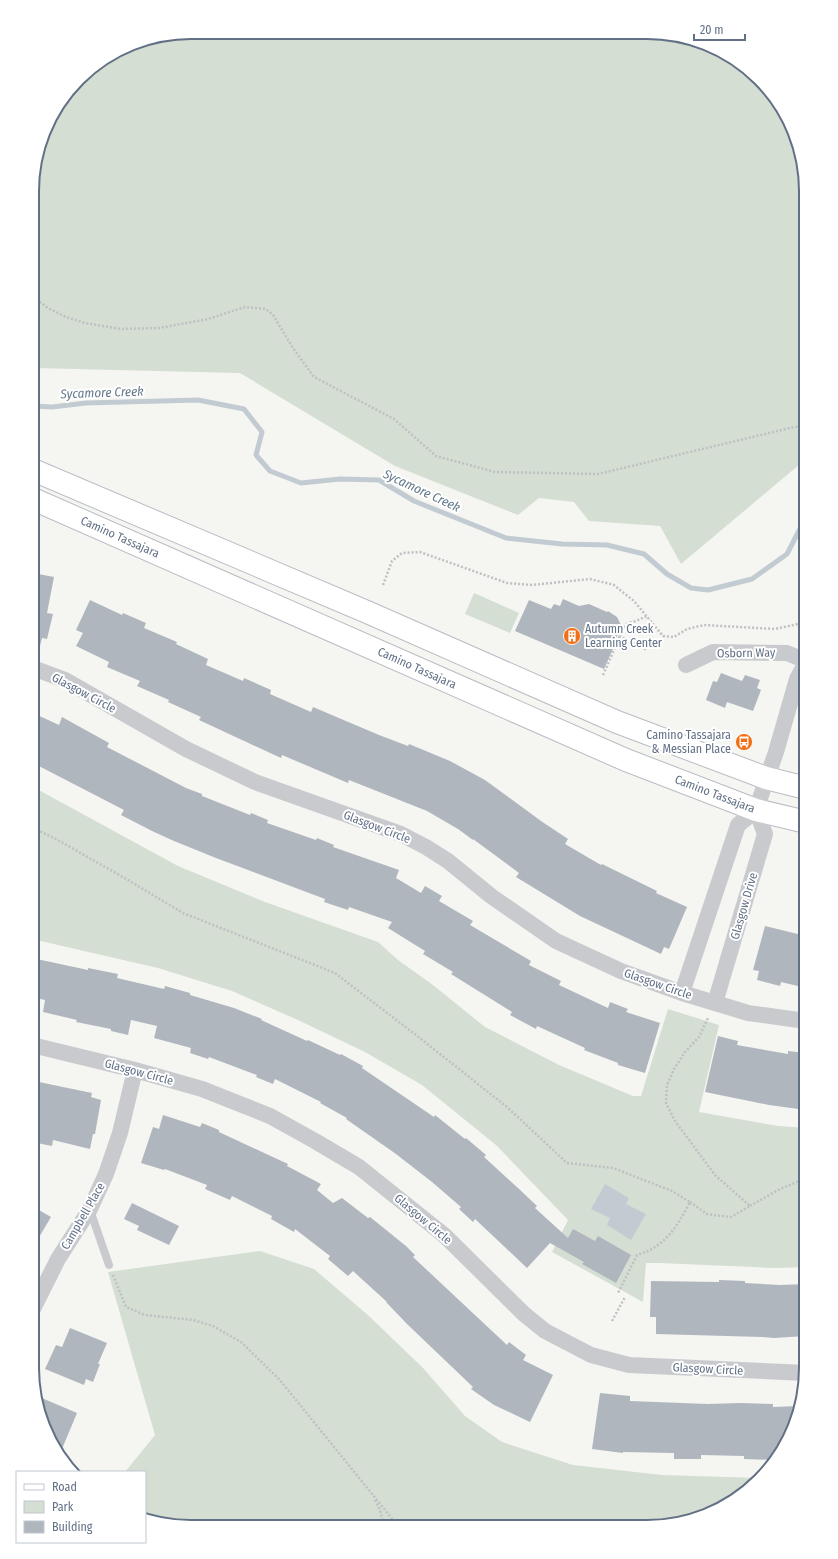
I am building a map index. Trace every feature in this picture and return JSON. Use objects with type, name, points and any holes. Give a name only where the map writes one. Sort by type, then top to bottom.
[{"type":"main road","points":[[39,473],[360,609],[617,722],[766,778],[799,786]]},
{"type":"main road","name":"Camino Tassajara","points":[[39,502],[619,757],[756,810],[799,820]]},
{"type":"street","name":"Osborn Way","points":[[686,665],[713,652],[787,653],[799,658]]},
{"type":"street","name":"Glasgow Circle","points":[[39,670],[65,680],[186,749],[254,782],[407,837],[448,861],[491,896],[556,941],[621,971],[682,993],[748,1013],[799,1020]]},
{"type":"street","points":[[682,993],[738,825],[756,810],[776,752],[799,675]]},
{"type":"street","name":"Glasgow Drive","points":[[716,1003],[765,834],[756,810]]},
{"type":"street","name":"Glasgow Circle","points":[[39,1047],[135,1070],[202,1089],[270,1116],[359,1167],[444,1235],[524,1314],[545,1331],[578,1349],[603,1359],[628,1365],[799,1373]]},
{"type":"street","name":"Campbell Place","points":[[39,1297],[58,1259],[90,1209],[106,1174],[120,1133],[135,1070]]},
{"type":"lane","points":[[90,1209],[110,1265]]},
{"type":"path","points":[[39,301],[48,308],[66,317],[85,323],[121,329],[159,328],[208,319],[245,307],[266,309],[273,315],[293,348],[314,377],[394,419],[436,456],[495,472],[598,474],[799,426]]},
{"type":"path","points":[[383,585],[392,561],[402,553],[420,552],[507,583],[532,585],[590,579],[614,585],[634,601],[663,636],[674,637],[687,629],[704,625],[775,629],[799,624]]},
{"type":"path","points":[[603,675],[618,643],[619,636],[624,625],[647,616]]},
{"type":"path","points":[[619,636],[648,650]]},
{"type":"path","points":[[39,831],[128,880],[183,913],[335,973],[507,1107],[567,1163],[613,1168],[672,1191],[707,1214],[731,1217],[785,1187],[799,1181]]},
{"type":"path","points":[[716,1003],[699,1037],[685,1052],[674,1069],[667,1085],[666,1103],[675,1121],[715,1175],[750,1206]]},
{"type":"path","points":[[618,1293],[637,1255],[648,1252],[661,1243],[678,1225],[690,1202]]},
{"type":"path","points":[[110,1265],[126,1306],[145,1315],[193,1320],[213,1326],[241,1342],[279,1379],[372,1496],[380,1510],[382,1520]]},
{"type":"path","points":[[612,1321],[625,1296]]},
{"type":"path","points":[[372,1496],[382,1505],[393,1520]]},
{"type":"green space","points":[[181,39],[657,39],[696,47],[723,59],[740,70],[768,98],[779,115],[791,142],[799,181],[799,465],[681,564],[660,526],[589,521],[574,502],[539,498],[518,515],[395,466],[240,373],[39,368],[39,181],[44,152],[59,115],[70,98],[98,70],[115,59],[142,47]]},
{"type":"green space","points":[[474,593],[519,613],[510,633],[465,614]]},
{"type":"green space","points":[[39,790],[178,866],[265,902],[378,942],[398,960],[433,985],[485,1027],[559,1065],[633,1096],[641,1096],[668,1009],[719,1025],[699,1112],[778,1126],[799,1128],[799,1267],[776,1268],[646,1263],[643,1302],[552,1252],[568,1220],[496,1145],[422,1085],[365,1052],[300,1021],[232,991],[158,968],[39,941]]},
{"type":"green space","points":[[260,1251],[314,1269],[369,1316],[423,1368],[465,1416],[502,1442],[573,1465],[662,1475],[751,1478],[740,1489],[723,1500],[696,1512],[657,1520],[181,1520],[146,1513],[146,1471],[126,1471],[155,1435],[108,1272]]},
{"type":"shaded area","points":[[605,1184],[629,1198],[626,1204],[646,1214],[631,1240],[607,1225],[610,1218],[591,1209]]},
{"type":"building","points":[[39,574],[54,577],[47,613],[53,614],[47,639],[42,638],[39,650]]},
{"type":"building","name":"Autumn Creek Learning Center","points":[[563,599],[579,606],[589,604],[607,612],[608,611],[617,617],[621,625],[616,642],[604,669],[515,631],[529,600],[551,609],[554,604],[560,606]]},
{"type":"building","points":[[90,600],[122,615],[123,613],[146,623],[144,628],[177,642],[176,644],[208,659],[206,665],[243,681],[244,678],[271,690],[270,694],[311,712],[313,707],[379,735],[408,746],[409,744],[450,761],[485,780],[568,839],[565,844],[601,865],[602,864],[657,891],[656,893],[687,907],[669,949],[664,947],[661,954],[580,916],[516,877],[519,873],[473,839],[427,811],[349,780],[348,783],[282,755],[281,758],[199,720],[201,717],[168,702],[169,700],[137,686],[140,681],[107,667],[109,662],[76,646],[83,633],[76,630]]},
{"type":"building","points":[[721,673],[742,681],[745,675],[760,680],[757,688],[761,690],[753,711],[727,702],[725,708],[706,700],[713,681],[717,682]]},
{"type":"building","points":[[39,716],[59,725],[62,717],[109,743],[107,747],[186,788],[202,794],[202,796],[250,815],[251,813],[268,820],[267,823],[316,840],[317,838],[334,845],[333,847],[399,870],[396,878],[421,893],[425,886],[442,896],[439,901],[473,921],[470,925],[531,961],[529,965],[561,981],[559,985],[608,1008],[610,1002],[628,1009],[626,1012],[660,1023],[645,1073],[618,1065],[618,1063],[584,1050],[585,1048],[537,1026],[536,1029],[510,1015],[512,1012],[451,974],[453,972],[423,954],[425,951],[388,928],[392,922],[349,907],[348,910],[324,902],[325,899],[174,841],[121,815],[124,810],[39,766]]},
{"type":"building","points":[[765,926],[799,934],[799,986],[781,982],[780,986],[757,980],[759,971],[753,970]]},
{"type":"building","points":[[39,960],[88,970],[88,968],[118,974],[117,978],[164,989],[165,986],[190,993],[190,995],[234,1008],[262,1019],[261,1020],[307,1041],[308,1040],[340,1055],[341,1054],[363,1066],[362,1068],[434,1117],[435,1115],[486,1155],[484,1157],[537,1206],[535,1208],[568,1238],[573,1229],[595,1241],[598,1236],[631,1255],[616,1283],[582,1264],[584,1262],[550,1243],[527,1268],[475,1219],[473,1222],[459,1209],[461,1207],[432,1182],[396,1154],[346,1119],[347,1118],[320,1103],[321,1102],[275,1079],[273,1084],[256,1077],[257,1075],[209,1057],[208,1059],[190,1053],[191,1048],[154,1038],[157,1026],[131,1020],[128,1035],[111,1031],[111,1029],[76,1022],[77,1020],[43,1012],[45,1000],[39,999]]},
{"type":"building","points":[[718,1036],[738,1041],[737,1045],[788,1054],[788,1051],[799,1052],[799,1109],[769,1105],[705,1092]]},
{"type":"building","points":[[39,1082],[92,1093],[91,1097],[101,1100],[95,1134],[93,1134],[90,1149],[53,1140],[52,1146],[39,1143]]},
{"type":"building","points":[[163,1115],[200,1127],[202,1123],[288,1164],[287,1166],[321,1184],[317,1190],[333,1203],[342,1198],[368,1218],[370,1217],[406,1246],[415,1255],[413,1257],[507,1345],[509,1342],[526,1355],[523,1360],[553,1375],[530,1422],[494,1405],[471,1389],[473,1387],[407,1324],[387,1302],[353,1271],[348,1276],[328,1259],[330,1256],[295,1229],[294,1232],[271,1219],[272,1216],[232,1196],[230,1200],[205,1189],[207,1185],[165,1169],[164,1170],[141,1163],[153,1127],[159,1129]]},
{"type":"building","points":[[132,1203],[179,1226],[169,1245],[137,1230],[139,1226],[124,1219]]},
{"type":"building","points":[[39,1210],[51,1217],[39,1237]]},
{"type":"building","points":[[719,1280],[780,1285],[799,1284],[799,1336],[774,1338],[656,1334],[656,1317],[650,1317],[651,1281],[719,1282]]},
{"type":"building","points":[[70,1328],[107,1343],[98,1364],[100,1364],[93,1382],[86,1379],[84,1385],[45,1369],[56,1345],[62,1347]]},
{"type":"building","points":[[600,1393],[630,1396],[630,1401],[708,1404],[773,1404],[773,1407],[794,1406],[779,1444],[769,1460],[744,1459],[744,1456],[701,1455],[701,1459],[674,1459],[674,1453],[623,1453],[592,1449]]},
{"type":"building","points":[[42,1398],[77,1413],[62,1448],[47,1417]]},
{"type":"waterway","name":"Sycamore Creek","points":[[39,406],[52,407],[86,403],[198,400],[244,409],[262,432],[256,455],[270,471],[301,483],[340,479],[379,480],[414,501],[506,538],[562,544],[607,545],[644,554],[667,574],[691,588],[708,590],[752,579],[787,554],[799,531]]},
{"type":"place","name":"Autumn Creek Learning Center","points":[[572,636]]},
{"type":"place","name":"Camino Tassajara & Messian Place","points":[[744,742]]}]
